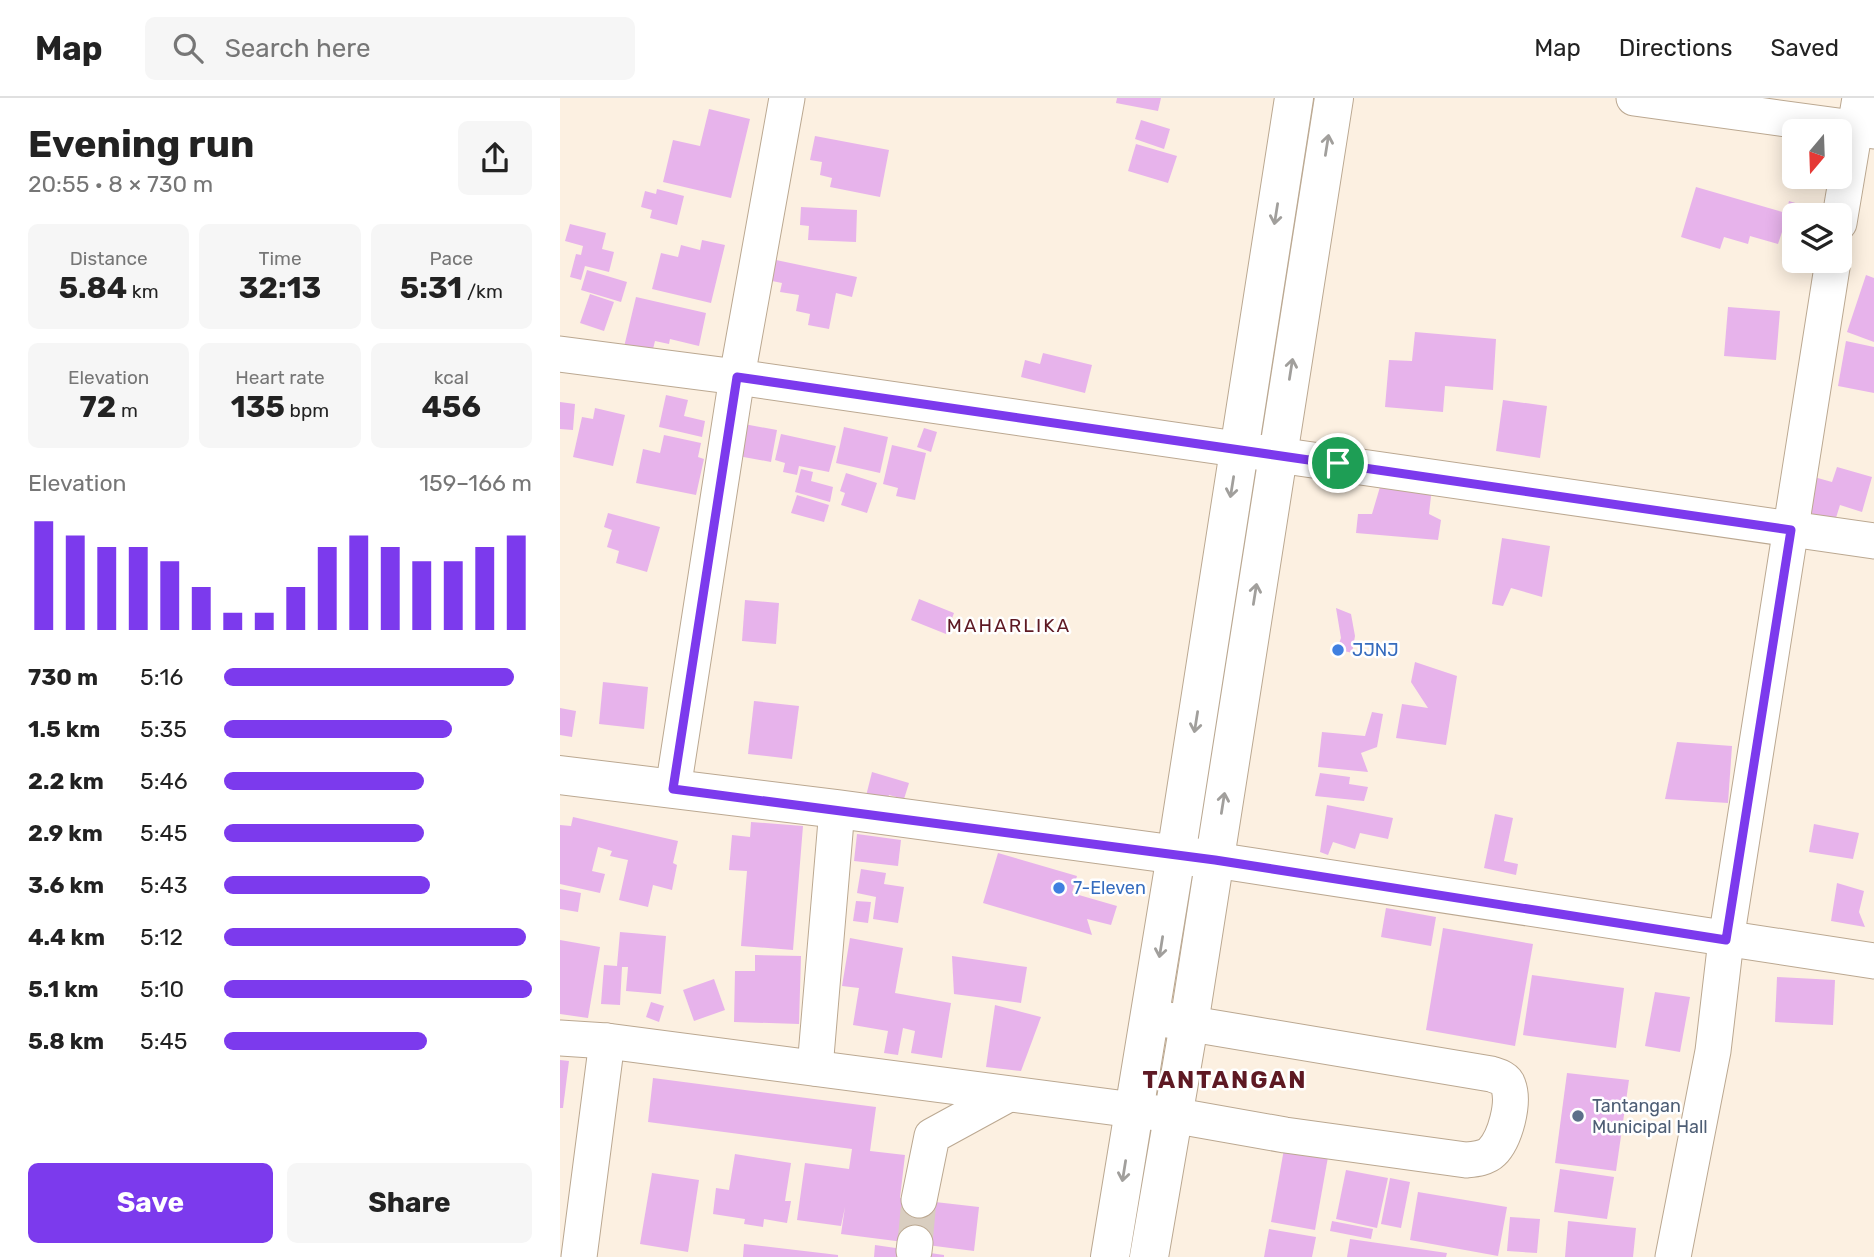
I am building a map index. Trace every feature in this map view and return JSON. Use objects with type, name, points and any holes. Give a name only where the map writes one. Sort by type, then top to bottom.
[{"type":"main road","points":[[1110,1257],[1176,855],[1237,449],[1294,98]]},
{"type":"main road","points":[[1149,1257],[1189,1024],[1334,98]]},
{"type":"main road","points":[[560,775],[1215,860]]},
{"type":"street","points":[[673,789],[737,377],[787,98]]},
{"type":"street","points":[[1634,98],[1863,119],[1844,203]]},
{"type":"street","points":[[1674,1257],[1713,1051],[1726,940],[1831,273]]},
{"type":"street","points":[[560,354],[737,377],[1874,541]]},
{"type":"street","points":[[815,1068],[837,809]]},
{"type":"street","points":[[1215,860],[1874,961]]},
{"type":"street","points":[[560,1038],[607,1041],[1172,1115],[1285,1136],[1466,1160],[1490,1155],[1498,1145],[1510,1100],[1508,1084],[1503,1078],[1150,1017]]},
{"type":"street","points":[[579,1257],[607,1041]]},
{"type":"street","points":[[919,1200],[932,1136],[1007,1095]]},
{"type":"building","points":[[1117,98],[1161,98],[1158,111],[1116,103]]},
{"type":"building","points":[[709,109],[750,119],[731,198],[663,182],[673,140],[700,146]]},
{"type":"building","points":[[1141,120],[1170,129],[1164,149],[1135,139]]},
{"type":"building","points":[[815,136],[889,150],[880,197],[830,187],[832,178],[820,175],[822,162],[810,160]]},
{"type":"building","points":[[1136,144],[1177,156],[1168,183],[1128,171]]},
{"type":"building","points":[[1696,187],[1782,212],[1782,232],[1778,244],[1750,236],[1748,244],[1724,237],[1720,249],[1681,237]]},
{"type":"building","points":[[657,189],[684,196],[677,225],[650,218],[652,210],[641,207],[645,191],[656,194]]},
{"type":"building","points":[[801,207],[857,210],[856,242],[808,240],[809,226],[800,225]]},
{"type":"building","points":[[570,224],[606,233],[602,249],[614,252],[609,272],[585,266],[581,280],[570,277],[576,254],[581,255],[583,246],[565,241]]},
{"type":"building","points":[[702,240],[725,245],[711,303],[652,289],[661,253],[678,257],[681,245],[700,250]]},
{"type":"building","points":[[776,260],[857,277],[852,297],[836,293],[829,329],[808,325],[810,314],[796,311],[799,295],[780,292],[782,283],[772,281]]},
{"type":"building","points":[[587,270],[627,282],[621,302],[581,290]]},
{"type":"building","points":[[1866,275],[1874,278],[1874,342],[1847,332]]},
{"type":"building","points":[[590,294],[614,302],[604,331],[580,323]]},
{"type":"building","points":[[636,297],[706,313],[699,346],[670,339],[669,344],[655,341],[652,353],[624,347]]},
{"type":"building","points":[[1728,307],[1780,311],[1776,360],[1724,356]]},
{"type":"building","points":[[1415,332],[1496,339],[1493,390],[1445,386],[1443,412],[1385,407],[1389,360],[1412,361]]},
{"type":"building","points":[[1846,341],[1874,347],[1874,393],[1838,386]]},
{"type":"building","points":[[1043,353],[1092,365],[1085,393],[1021,377],[1025,360],[1040,364]]},
{"type":"building","points":[[666,395],[688,400],[684,416],[705,421],[702,437],[659,427]]},
{"type":"building","points":[[1503,400],[1547,406],[1540,458],[1496,451]]},
{"type":"building","points":[[560,402],[575,404],[573,430],[560,429]]},
{"type":"building","points":[[595,408],[625,415],[613,466],[573,457],[582,417],[593,419]]},
{"type":"building","points":[[744,424],[777,430],[771,462],[738,456]]},
{"type":"building","points":[[844,427],[888,437],[880,473],[836,463]]},
{"type":"building","points":[[924,428],[937,432],[931,452],[917,447]]},
{"type":"building","points":[[781,434],[836,446],[829,472],[799,466],[797,475],[783,472],[785,463],[775,460]]},
{"type":"building","points":[[664,435],[701,443],[698,457],[704,459],[696,495],[636,483],[643,449],[660,453]]},
{"type":"building","points":[[892,445],[926,453],[915,500],[896,496],[898,488],[883,484]]},
{"type":"building","points":[[1837,467],[1872,477],[1862,512],[1840,505],[1835,521],[1804,511],[1814,477],[1832,482]]},
{"type":"building","points":[[801,469],[813,472],[811,481],[833,487],[830,502],[795,492]]},
{"type":"building","points":[[846,473],[877,483],[867,513],[841,505],[845,493],[840,491]]},
{"type":"building","points":[[1380,487],[1432,487],[1429,514],[1441,520],[1438,540],[1356,533],[1358,514],[1372,514]]},
{"type":"building","points":[[797,495],[829,505],[824,522],[791,513]]},
{"type":"building","points":[[608,513],[660,527],[647,572],[616,563],[619,551],[607,547],[612,530],[604,527]]},
{"type":"building","points":[[1502,538],[1550,546],[1542,597],[1511,588],[1503,606],[1492,604]]},
{"type":"building","points":[[919,599],[954,613],[946,634],[911,620]]},
{"type":"building","points":[[745,600],[779,603],[776,644],[742,641]]},
{"type":"building","points":[[1336,608],[1351,614],[1355,636],[1352,653],[1337,649],[1341,638]]},
{"type":"building","points":[[1415,662],[1457,676],[1446,745],[1396,738],[1402,704],[1428,708],[1411,682]]},
{"type":"building","points":[[603,682],[648,687],[644,729],[599,724]]},
{"type":"building","points":[[754,701],[799,706],[792,759],[748,754]]},
{"type":"building","points":[[560,708],[576,711],[572,737],[560,735]]},
{"type":"building","points":[[1372,712],[1383,714],[1377,747],[1361,753],[1368,772],[1318,767],[1322,732],[1365,736]]},
{"type":"building","points":[[1677,742],[1732,746],[1728,803],[1665,799]]},
{"type":"building","points":[[872,772],[909,783],[904,799],[889,795],[887,802],[866,796]]},
{"type":"building","points":[[1320,773],[1350,777],[1349,784],[1368,787],[1364,801],[1315,796]]},
{"type":"building","points":[[1327,805],[1393,818],[1388,839],[1360,833],[1355,849],[1333,842],[1328,855],[1320,852]]},
{"type":"building","points":[[1495,814],[1513,818],[1504,861],[1518,864],[1516,875],[1484,868]]},
{"type":"building","points":[[573,817],[678,841],[673,863],[677,865],[672,890],[653,885],[648,907],[619,900],[628,860],[610,856],[612,851],[598,847],[592,871],[605,874],[600,893],[560,884],[560,825],[571,826]]},
{"type":"building","points":[[751,822],[803,826],[793,950],[741,946],[747,871],[729,870],[732,835],[750,837]]},
{"type":"building","points":[[1814,824],[1859,833],[1853,859],[1809,852]]},
{"type":"building","points":[[857,834],[901,840],[898,866],[854,861]]},
{"type":"building","points":[[998,853],[1077,876],[1072,893],[1117,906],[1111,925],[1087,919],[1092,935],[983,903]]},
{"type":"building","points":[[861,869],[886,873],[884,884],[904,887],[898,923],[873,919],[876,897],[857,893]]},
{"type":"building","points":[[1837,883],[1864,891],[1859,912],[1865,927],[1831,921]]},
{"type":"building","points":[[560,889],[581,893],[578,912],[560,909]]},
{"type":"building","points":[[856,901],[871,902],[868,923],[853,921]]},
{"type":"building","points":[[1386,908],[1436,917],[1431,946],[1381,937]]},
{"type":"building","points":[[1443,928],[1533,944],[1515,1046],[1426,1030]]},
{"type":"building","points":[[620,932],[666,936],[661,994],[626,991],[628,967],[622,967],[620,1005],[601,1004],[604,965],[617,966]]},
{"type":"building","points":[[850,938],[903,948],[895,993],[951,1003],[942,1058],[911,1053],[915,1031],[903,1028],[898,1055],[884,1053],[888,1031],[853,1025],[859,988],[842,986]]},
{"type":"building","points":[[560,940],[600,947],[588,1018],[560,1014]]},
{"type":"building","points":[[755,955],[801,956],[799,1024],[734,1022],[735,971],[755,971]]},
{"type":"building","points":[[952,956],[1027,967],[1021,1003],[954,994]]},
{"type":"building","points":[[1532,975],[1624,988],[1616,1048],[1523,1035]]},
{"type":"building","points":[[1777,977],[1835,980],[1833,1025],[1775,1022]]},
{"type":"building","points":[[714,979],[725,1010],[694,1021],[683,990]]},
{"type":"building","points":[[1655,992],[1690,997],[1680,1052],[1645,1046]]},
{"type":"building","points":[[651,1002],[664,1006],[659,1022],[646,1017]]},
{"type":"building","points":[[995,1005],[1041,1017],[1021,1071],[986,1067]]},
{"type":"building","points":[[560,1060],[569,1061],[563,1108],[560,1108]]},
{"type":"building","points":[[1567,1073],[1629,1080],[1616,1171],[1555,1163]]},
{"type":"building","points":[[653,1078],[876,1107],[870,1151],[905,1155],[900,1198],[979,1207],[974,1251],[841,1234],[845,1207],[841,1226],[797,1220],[805,1163],[849,1169],[852,1149],[648,1122]]},
{"type":"building","points":[[1284,1149],[1328,1157],[1315,1230],[1271,1222]]},
{"type":"building","points":[[735,1154],[791,1163],[785,1201],[791,1201],[787,1223],[764,1219],[763,1227],[744,1224],[745,1219],[713,1214],[716,1188],[729,1190]]},
{"type":"building","points":[[1560,1169],[1614,1177],[1607,1219],[1554,1212]]},
{"type":"building","points":[[1346,1170],[1388,1178],[1377,1228],[1336,1219]]},
{"type":"building","points":[[652,1173],[699,1180],[688,1252],[640,1244]]},
{"type":"building","points":[[1390,1178],[1410,1182],[1401,1228],[1381,1224]]},
{"type":"building","points":[[1418,1192],[1507,1207],[1498,1256],[1410,1240]]},
{"type":"building","points":[[1510,1217],[1540,1219],[1537,1253],[1507,1251]]},
{"type":"building","points":[[1332,1221],[1373,1229],[1371,1239],[1330,1231]]},
{"type":"building","points":[[1568,1221],[1636,1228],[1633,1257],[1565,1257]]},
{"type":"building","points":[[1269,1229],[1316,1237],[1312,1257],[1264,1257]]},
{"type":"building","points":[[1350,1239],[1447,1253],[1446,1257],[1347,1257]]},
{"type":"building","points":[[744,1244],[838,1255],[838,1257],[743,1257]]},
{"type":"building","points":[[875,1245],[944,1255],[944,1257],[874,1257]]},
{"type":"tunnel","points":[[915,1243],[919,1200]]},
{"type":"place","name":"JJNJ","points":[[1338,650]]},
{"type":"place","name":"7-Eleven","points":[[1059,888]]},
{"type":"place","name":"Tantangan Municipal Hall","points":[[1578,1116]]},
{"type":"district","name":"MAHARLIKA","points":[[1009,625]]},
{"type":"district","name":"TANTANGAN","points":[[1225,1080]]},
{"type":"route","points":[[737,377],[1338,463],[1791,530],[1726,940],[1215,860],[673,789],[737,377]]}]
